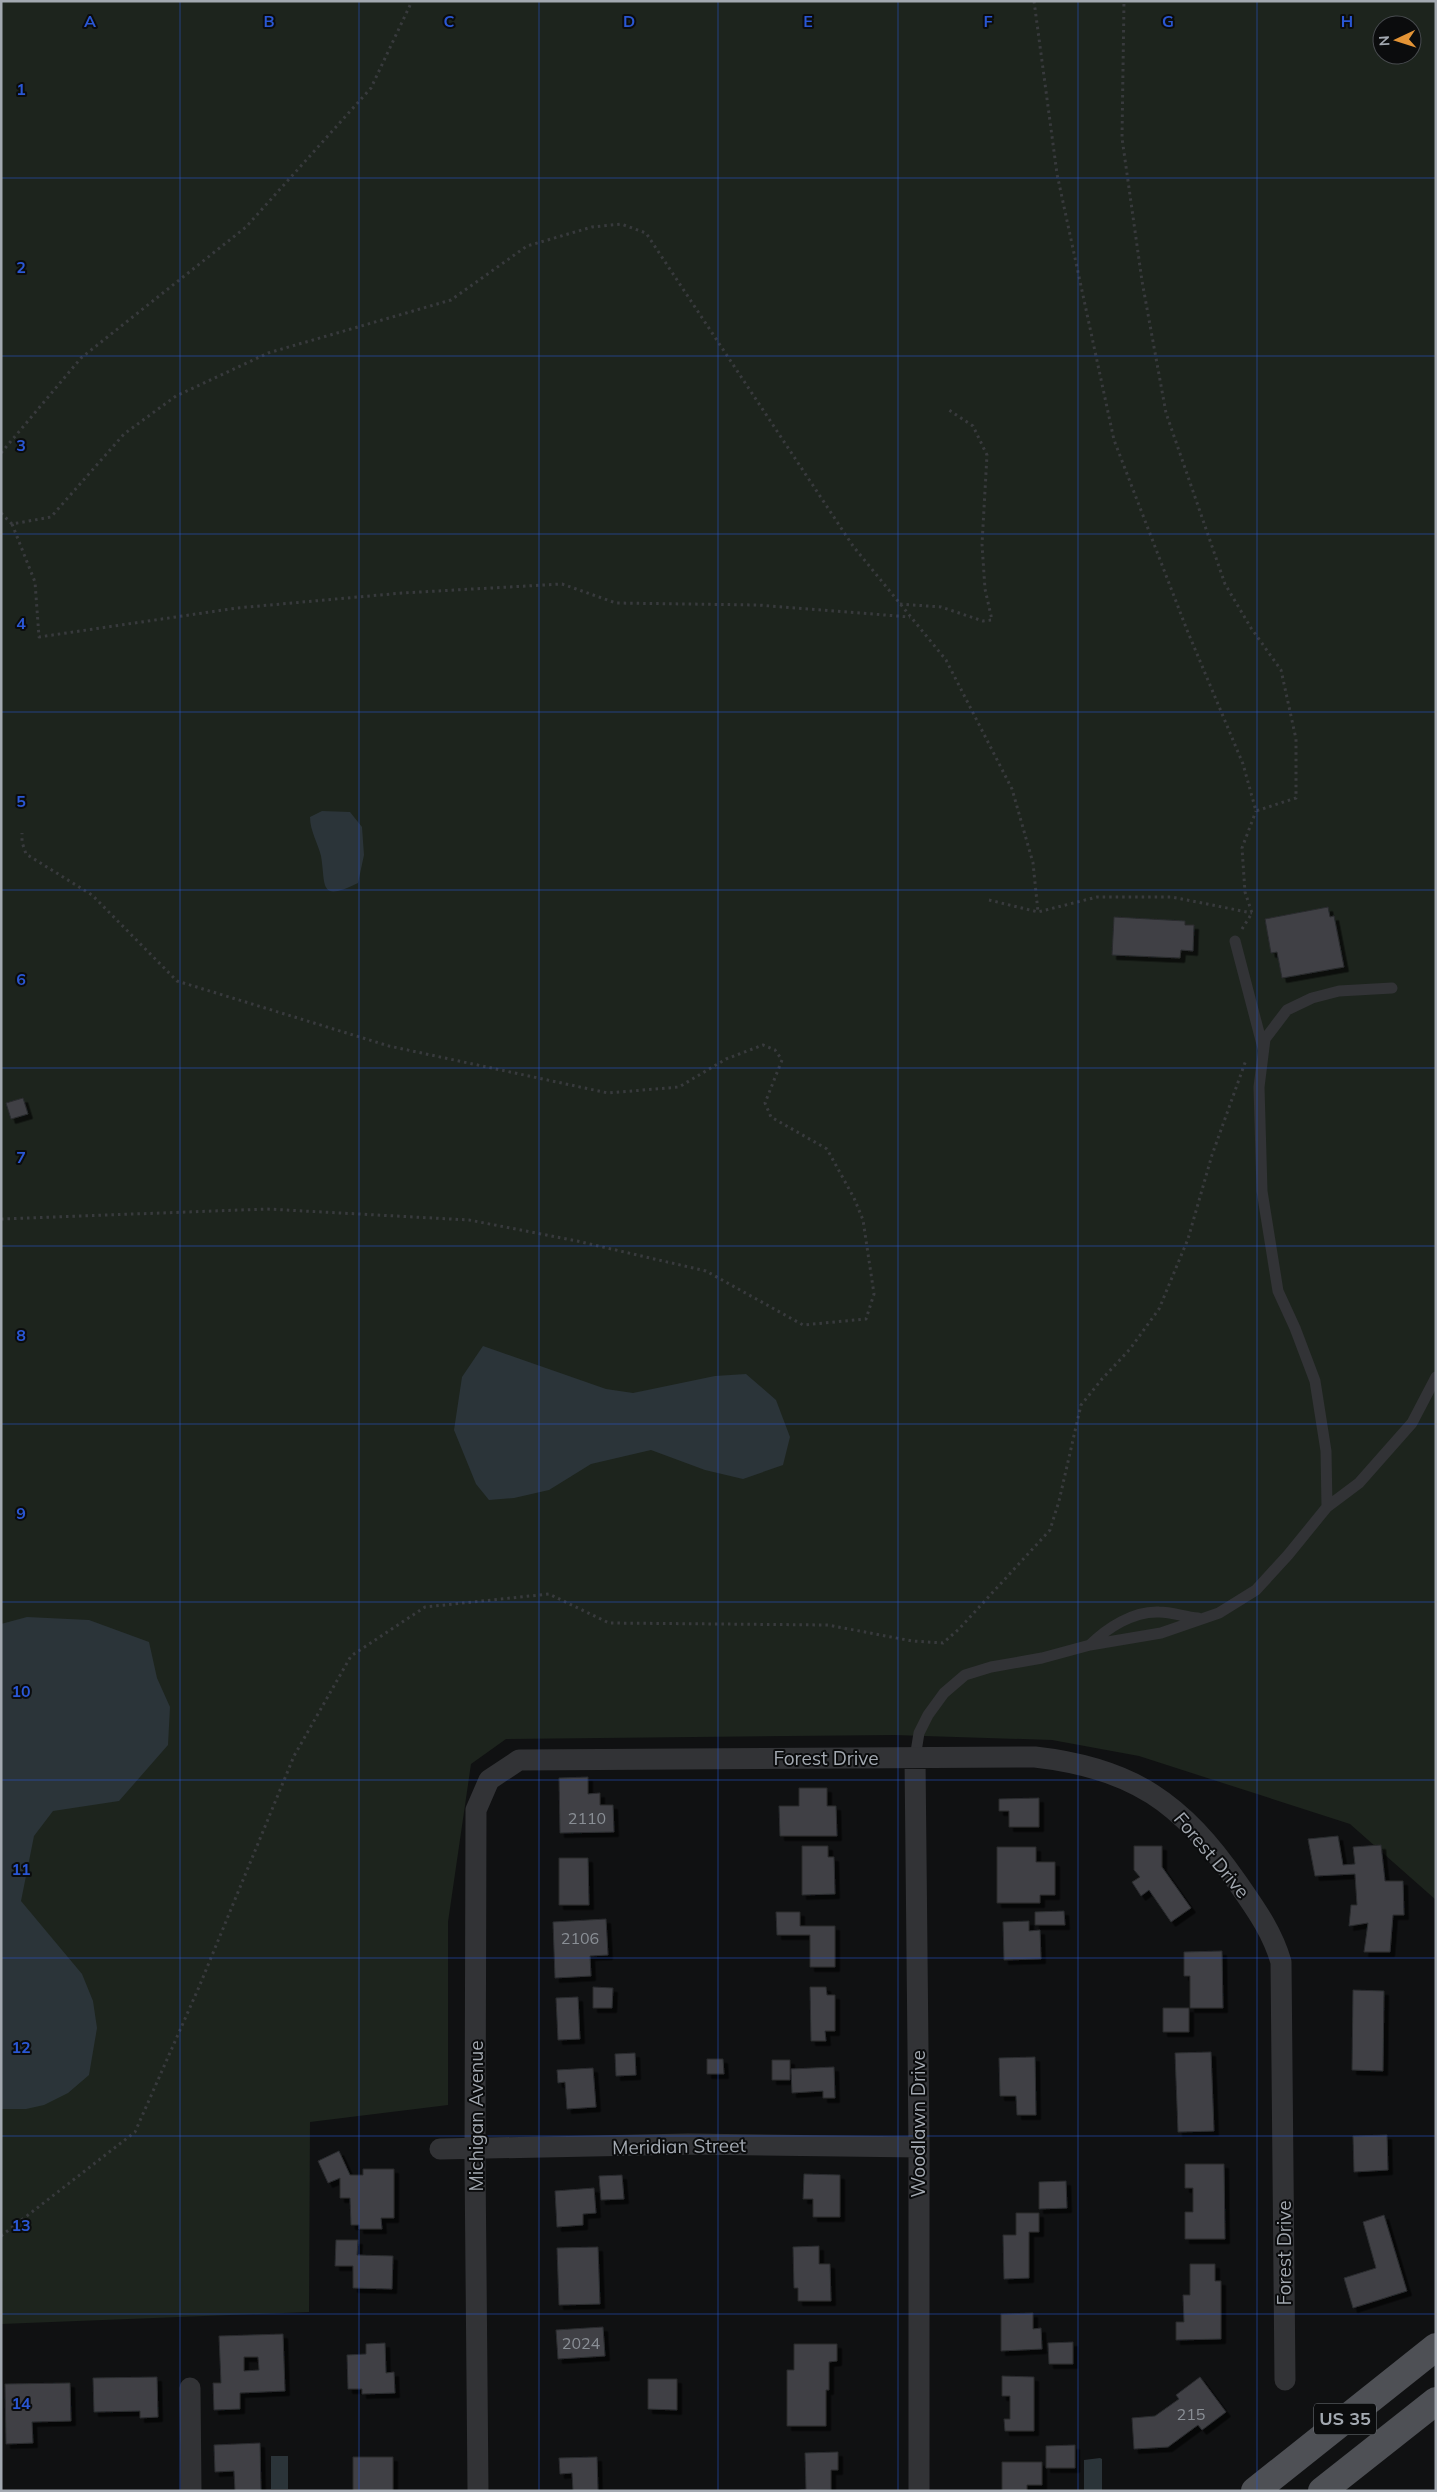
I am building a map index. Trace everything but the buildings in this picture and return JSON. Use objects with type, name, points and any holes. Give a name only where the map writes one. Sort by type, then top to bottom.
[{"type":"main road","name":"US 35","points":[[1255,2491],[1436,2346]]},
{"type":"main road","name":"US 35","points":[[1322,2491],[1436,2401]]},
{"type":"street","name":"Forest Drive","points":[[520,1760],[982,1756],[1054,1759],[1102,1770],[1137,1784],[1169,1804],[1224,1863],[1266,1923],[1281,1962],[1283,1984],[1285,2380]]},
{"type":"street","name":"Woodlawn Drive","points":[[915,1758],[919,2147],[919,2491]]},
{"type":"street","name":"Michigan Avenue","points":[[478,2491],[476,1810],[490,1780],[520,1760]]},
{"type":"street","name":"Meridian Street","points":[[440,2149],[476,2150],[688,2144],[919,2147]]},
{"type":"street","points":[[190,2388],[191,2491]]},
{"type":"lane","points":[[1235,941],[1264,1050]]},
{"type":"lane","points":[[1327,1507],[1326,1451],[1315,1381],[1295,1328],[1278,1291],[1262,1191],[1259,1087],[1265,1039],[1287,1010],[1312,998],[1339,991],[1392,988]]},
{"type":"lane","points":[[915,1758],[919,1734],[928,1715],[944,1693],[965,1675],[991,1666],[1042,1658],[1090,1645],[1162,1633],[1200,1618],[1219,1613],[1256,1590],[1288,1555],[1327,1507],[1359,1483],[1412,1423],[1436,1377]]},
{"type":"lane","points":[[1090,1645],[1125,1620],[1139,1614],[1159,1612],[1200,1618]]},
{"type":"path","points":[[1,453],[81,358],[246,227],[370,88],[412,1]]},
{"type":"path","points":[[1034,1],[1057,174],[1114,440],[1187,630],[1243,764],[1256,811],[1242,848],[1245,892],[1252,913],[1235,941]]},
{"type":"path","points":[[1124,1],[1122,138],[1142,281],[1166,413],[1225,584],[1251,628],[1282,670],[1296,739],[1296,798],[1256,811]]},
{"type":"path","points":[[12,524],[51,517],[124,434],[176,396],[268,353],[451,300],[527,246],[592,227],[621,224],[646,233],[853,546],[946,660],[1012,789],[1033,863],[1038,912]]},
{"type":"path","points":[[900,604],[941,607],[983,621],[992,620],[985,589],[982,544],[987,455],[973,426],[948,410]]},
{"type":"path","points":[[1,513],[12,524],[36,582],[39,637],[237,608],[402,592],[562,584],[616,603],[758,605],[911,617]]},
{"type":"path","points":[[1,1218],[267,1208],[469,1220],[577,1241],[706,1271],[803,1325],[866,1319],[874,1294],[863,1220],[854,1198],[827,1149],[771,1117],[765,1103],[782,1060],[775,1050],[763,1045],[726,1059],[679,1087],[608,1093],[389,1046],[177,980],[92,895],[26,854],[22,842],[22,832]]},
{"type":"path","points":[[989,900],[1038,912],[1097,897],[1172,897],[1252,913]]},
{"type":"path","points":[[1,2236],[135,2132],[199,1987],[294,1756],[351,1656],[425,1607],[549,1594],[609,1623],[828,1625],[912,1640],[944,1643],[959,1629],[1050,1530],[1059,1501],[1081,1405],[1130,1349],[1159,1309],[1188,1239],[1236,1082],[1258,1029]]},
{"type":"shaded area","points":[[1,1],[1436,1],[1436,1900],[1350,1824],[1139,1756],[1052,1740],[894,1735],[506,1739],[471,1764],[448,1922],[448,2105],[310,2122],[309,2312],[1,2324]]},
{"type":"shaded area","points":[[322,811],[350,812],[362,827],[364,855],[358,883],[345,889],[330,891],[324,883],[321,856],[310,822],[310,817]]},
{"type":"shaded area","points":[[483,1346],[606,1389],[633,1393],[715,1376],[746,1374],[776,1400],[790,1437],[783,1465],[743,1479],[705,1470],[651,1450],[591,1464],[549,1490],[514,1498],[489,1500],[476,1484],[454,1430],[462,1377]]},
{"type":"shaded area","points":[[27,1617],[89,1620],[149,1642],[157,1678],[170,1707],[168,1745],[119,1801],[53,1811],[34,1836],[21,1901],[82,1974],[93,2001],[97,2028],[89,2075],[68,2093],[44,2105],[26,2109],[1,2109],[1,1624]]},
{"type":"shaded area","points":[[271,2456],[288,2456],[288,2489],[271,2489]]},
{"type":"shaded area","points":[[1102,2459],[1102,2491],[1084,2491],[1084,2460]]}]
